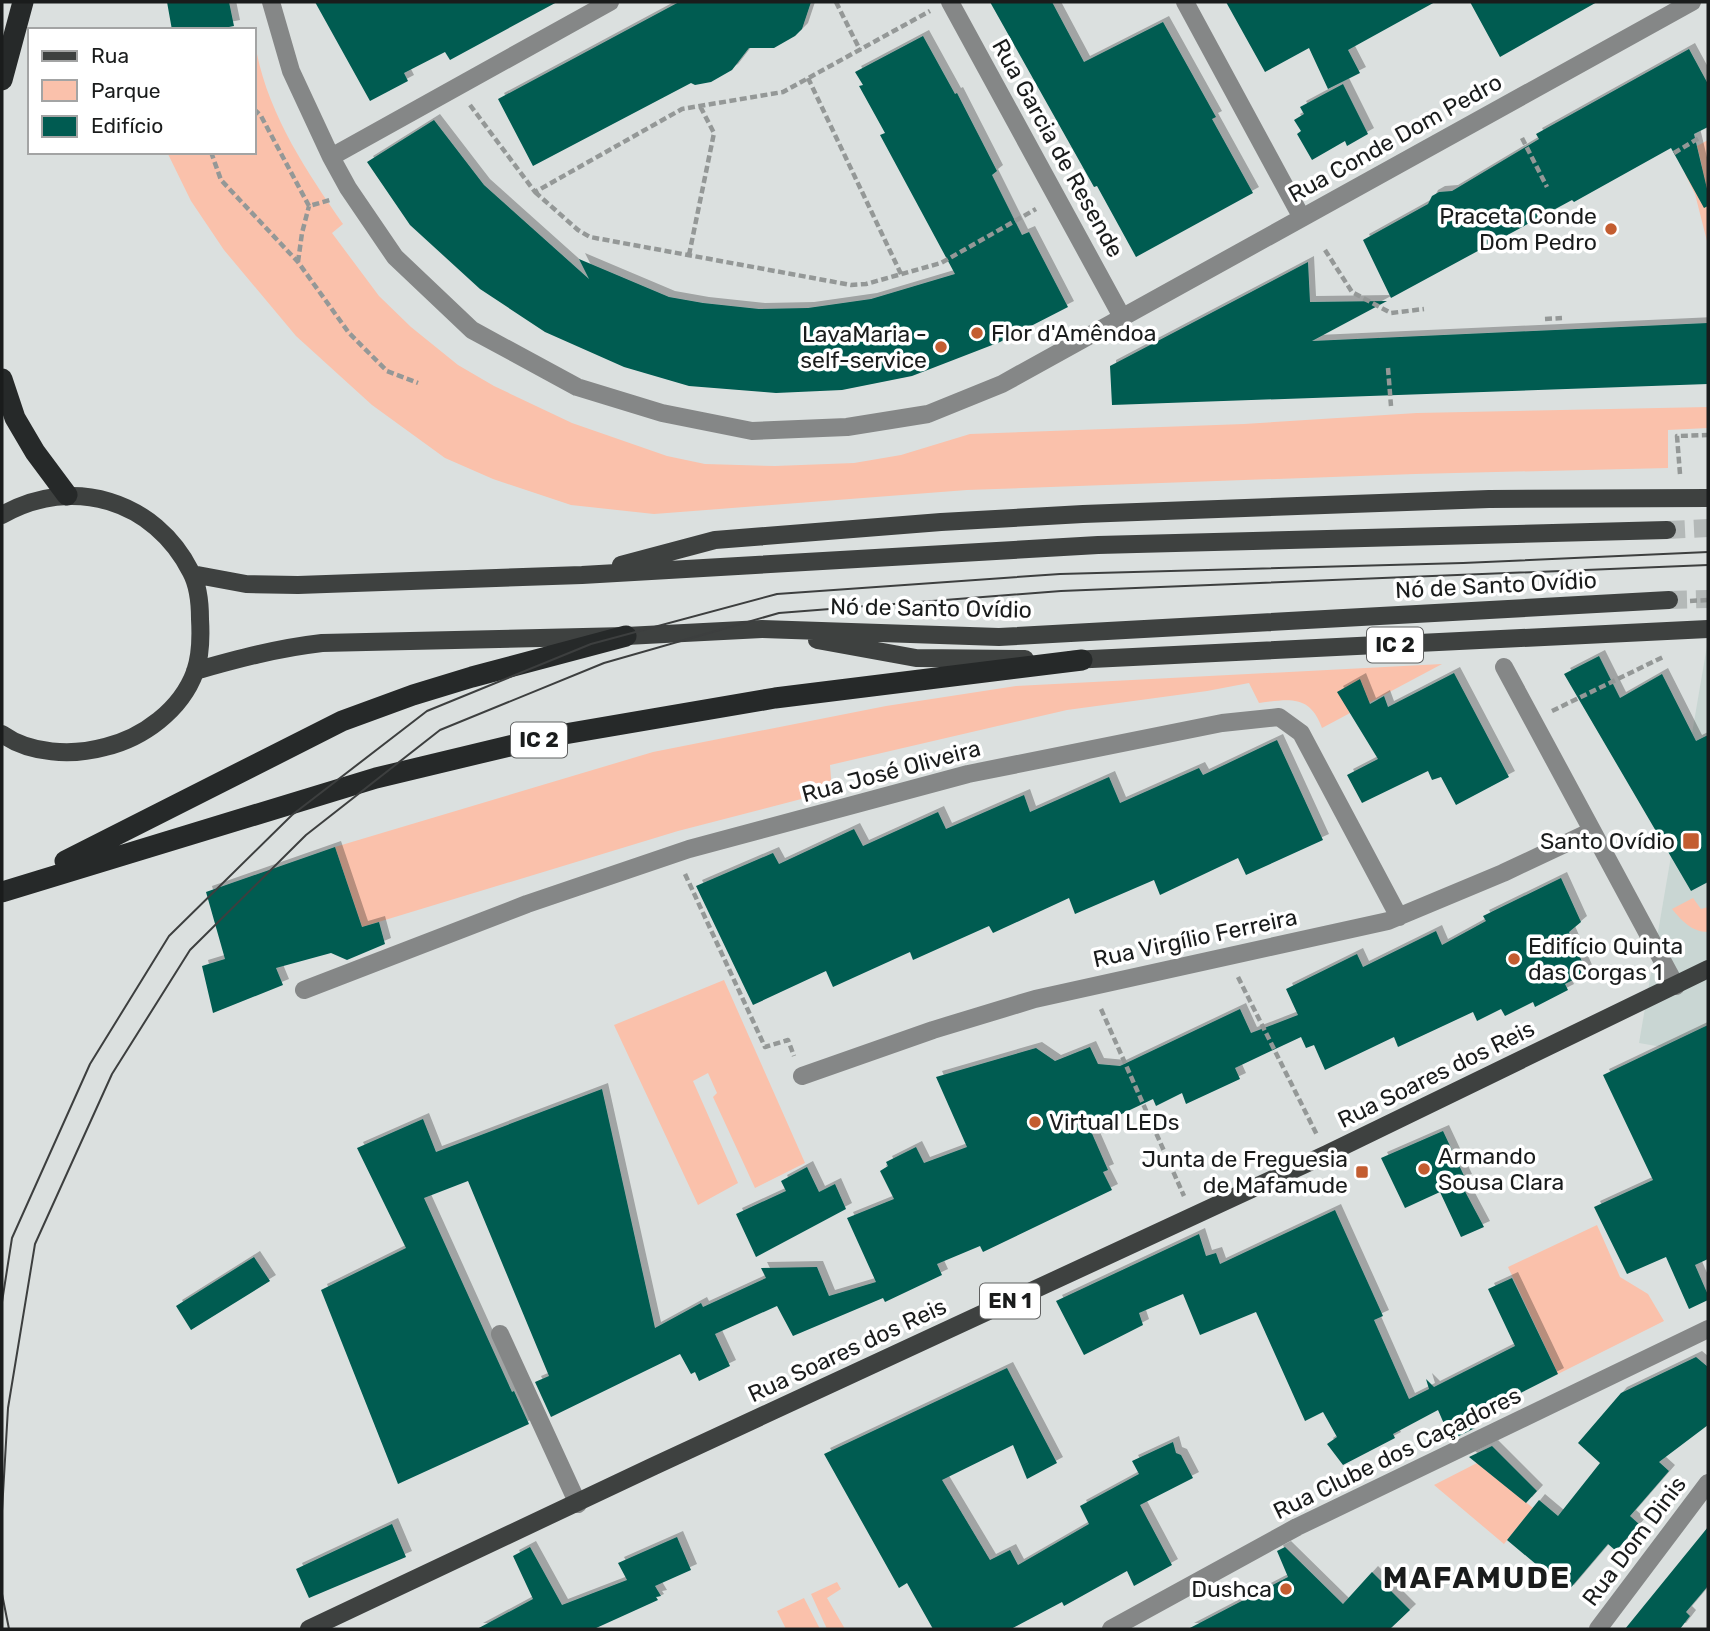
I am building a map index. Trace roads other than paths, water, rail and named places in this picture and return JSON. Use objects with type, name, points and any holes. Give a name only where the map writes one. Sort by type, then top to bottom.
[{"type":"highway","points":[[2,80],[23,2]]},
{"type":"highway","points":[[2,379],[15,418],[35,452],[67,495]]},
{"type":"highway","name":"IC 2","points":[[6,890],[342,721],[472,677],[626,636]]},
{"type":"highway","name":"IC 2","points":[[6,890],[376,778],[547,737],[775,698],[1082,660]]},
{"type":"main road","points":[[2,515],[16,507],[67,495],[99,498],[125,506],[148,520],[173,544],[192,574],[200,624],[199,652],[188,686],[169,711],[146,730],[118,744],[87,751],[50,751],[30,747],[2,734]]},
{"type":"main road","points":[[192,574],[266,585],[582,575],[715,540],[941,522],[1489,499],[1708,498]]},
{"type":"main road","name":"Nó de Santo Ovídio","points":[[582,575],[1098,545],[1667,530]]},
{"type":"main road","name":"Nó de Santo Ovídio","points":[[195,671],[251,654],[321,643],[626,636],[762,629],[999,637],[1669,600]]},
{"type":"main road","name":"IC 2","points":[[762,629],[916,658],[1082,660],[1708,629]]},
{"type":"main road","name":"Rua Soares dos Reis","points":[[309,1629],[578,1504],[666,1460],[1327,1154],[1708,969]]},
{"type":"street","name":"Rua Conde Dom Pedro","points":[[271,2],[291,71],[348,188],[395,257],[472,330],[576,387],[662,414],[752,431],[848,427],[928,414],[1002,384],[1689,2]]},
{"type":"street","points":[[331,157],[610,2]]},
{"type":"street","points":[[1185,2],[1302,218]]},
{"type":"street","name":"Rua Garcia de Resende","points":[[943,4],[1122,317]]},
{"type":"street","points":[[1504,667],[1676,986]]},
{"type":"street","name":"Rua José Oliveira","points":[[304,990],[527,904],[675,854],[968,774],[1222,723],[1279,718],[1301,733],[1399,917]]},
{"type":"street","name":"Rua Virgílio Ferreira","points":[[802,1076],[933,1030],[1035,999],[1399,917],[1503,873],[1592,831]]},
{"type":"street","name":"Rua Clube dos Caçadores","points":[[1111,1629],[1297,1527],[1708,1329]]},
{"type":"street","points":[[500,1334],[578,1504]]},
{"type":"street","name":"Rua Dom Dinis","points":[[1598,1629],[1708,1483]]},
{"type":"tunnel","points":[[1667,530],[1708,528]]},
{"type":"tunnel","points":[[1669,600],[1708,599]]},
{"type":"tram line","points":[[2,1302],[12,1238],[90,1064],[169,936],[292,815],[427,711],[591,644],[777,594],[1060,574],[1463,563],[1708,552]]},
{"type":"tram line","points":[[2,1511],[8,1408],[35,1244],[112,1074],[190,950],[306,835],[440,730],[604,663],[779,613],[1061,591],[1708,565]]},
{"type":"tram line","points":[[2,1594],[9,1629]]},
{"type":"place","name":"Praceta Conde Dom Pedro","points":[[1611,229]]},
{"type":"place","name":"Flor d'Amêndoa","points":[[977,333]]},
{"type":"place","name":"LavaMaria - self-service","points":[[941,347]]},
{"type":"place","name":"Santo Ovídio","points":[[1691,841]]},
{"type":"place","name":"Edifício Quinta das Corgas 1","points":[[1514,959]]},
{"type":"place","name":"Virtual LEDs","points":[[1035,1122]]},
{"type":"place","name":"Armando Sousa Clara","points":[[1424,1169]]},
{"type":"place","name":"Junta de Freguesia de Mafamude","points":[[1362,1172]]},
{"type":"place","name":"Dushca","points":[[1286,1589]]},
{"type":"district","name":"MAFAMUDE","points":[[1477,1578]]}]
